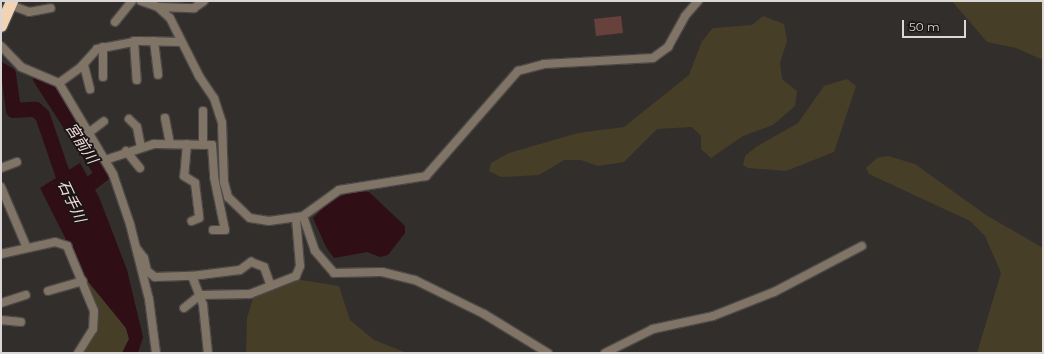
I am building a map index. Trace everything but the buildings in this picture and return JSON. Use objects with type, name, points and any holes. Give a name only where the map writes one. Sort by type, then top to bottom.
[{"type":"highway","points":[[1,26],[11,3]]},
{"type":"street","points":[[115,22],[132,1]]},
{"type":"street","points":[[141,1],[158,7],[194,8],[204,1]]},
{"type":"street","points":[[158,7],[170,18],[181,42],[220,114],[224,182],[228,197],[250,218],[300,217],[339,190],[414,180],[432,172],[518,72],[544,64],[653,58],[668,47],[685,16],[698,1]]},
{"type":"street","points":[[11,3],[29,12],[51,8]]},
{"type":"street","points":[[58,83],[84,65],[93,52],[103,47],[134,41],[181,42]]},
{"type":"street","points":[[134,41],[137,80]]},
{"type":"street","points":[[154,41],[158,75]]},
{"type":"street","points":[[1,46],[21,67],[58,83],[87,134],[105,160],[130,224],[154,320],[156,353]]},
{"type":"street","points":[[103,47],[103,76]]},
{"type":"street","points":[[84,65],[90,88]]},
{"type":"street","points":[[203,111],[203,145]]},
{"type":"street","points":[[165,118],[170,143]]},
{"type":"street","points":[[128,119],[137,128],[141,148]]},
{"type":"street","points":[[87,134],[104,121]]},
{"type":"street","points":[[105,160],[141,148],[170,143],[212,145],[214,177],[225,230],[213,230]]},
{"type":"street","points":[[187,144],[184,176],[195,183],[199,218],[192,221]]},
{"type":"street","points":[[126,152],[140,168]]},
{"type":"street","points":[[1,168],[17,162]]},
{"type":"street","points":[[1,187],[27,248]]},
{"type":"street","points":[[184,308],[200,295],[246,294],[271,286],[299,272],[300,217]]},
{"type":"street","points":[[300,217],[315,251],[334,273],[382,272],[415,280],[467,305],[548,353]]},
{"type":"street","points":[[1,254],[27,248],[63,243],[83,281],[94,320],[93,329],[78,353]]},
{"type":"street","points":[[605,353],[653,329],[714,316],[774,292],[862,246]]},
{"type":"street","points":[[135,247],[144,258],[147,271],[155,277],[192,276],[240,270],[251,262],[264,267],[271,286]]},
{"type":"street","points":[[192,276],[200,295],[208,353]]},
{"type":"street","points":[[48,292],[83,281]]},
{"type":"street","points":[[1,304],[26,295]]},
{"type":"street","points":[[1,320],[21,322]]},
{"type":"shaded area","points":[[952,1],[1043,1],[1043,60],[1016,48],[987,42]]},
{"type":"shaded area","points":[[763,16],[784,24],[787,41],[780,63],[782,79],[797,91],[795,106],[773,125],[743,136],[711,158],[701,149],[701,136],[692,127],[657,129],[624,162],[598,166],[581,160],[564,160],[539,175],[501,177],[489,171],[491,163],[509,153],[578,133],[624,127],[689,75],[702,41],[713,28],[752,25]]},
{"type":"shaded area","points":[[847,79],[856,86],[834,152],[786,171],[748,168],[743,165],[745,156],[756,147],[798,123],[824,86]]},
{"type":"shaded area","points":[[888,156],[915,164],[986,215],[1043,248],[1043,353],[977,353],[1001,273],[985,236],[970,221],[869,174],[866,168],[877,158]]},
{"type":"shaded area","points":[[86,279],[126,328],[129,339],[122,353],[83,353],[97,330],[99,318]]},
{"type":"shaded area","points":[[295,279],[339,286],[350,320],[374,340],[407,353],[246,353],[247,318],[254,295]]},
{"type":"water","points":[[80,163],[99,197],[127,270],[143,337],[138,353],[122,353],[129,339],[126,328],[86,279],[40,188]]},
{"type":"water","points":[[354,191],[369,192],[405,226],[405,233],[388,255],[380,257],[367,252],[334,258],[326,247],[313,218],[331,200]]},
{"type":"waterway","points":[[1,62],[5,71]]},
{"type":"waterway","name":"石手川","points":[[1,70],[8,74],[13,110],[35,109],[42,115],[69,194]]},
{"type":"waterway","name":"宮前川","points":[[40,78],[102,174],[75,195]]}]
